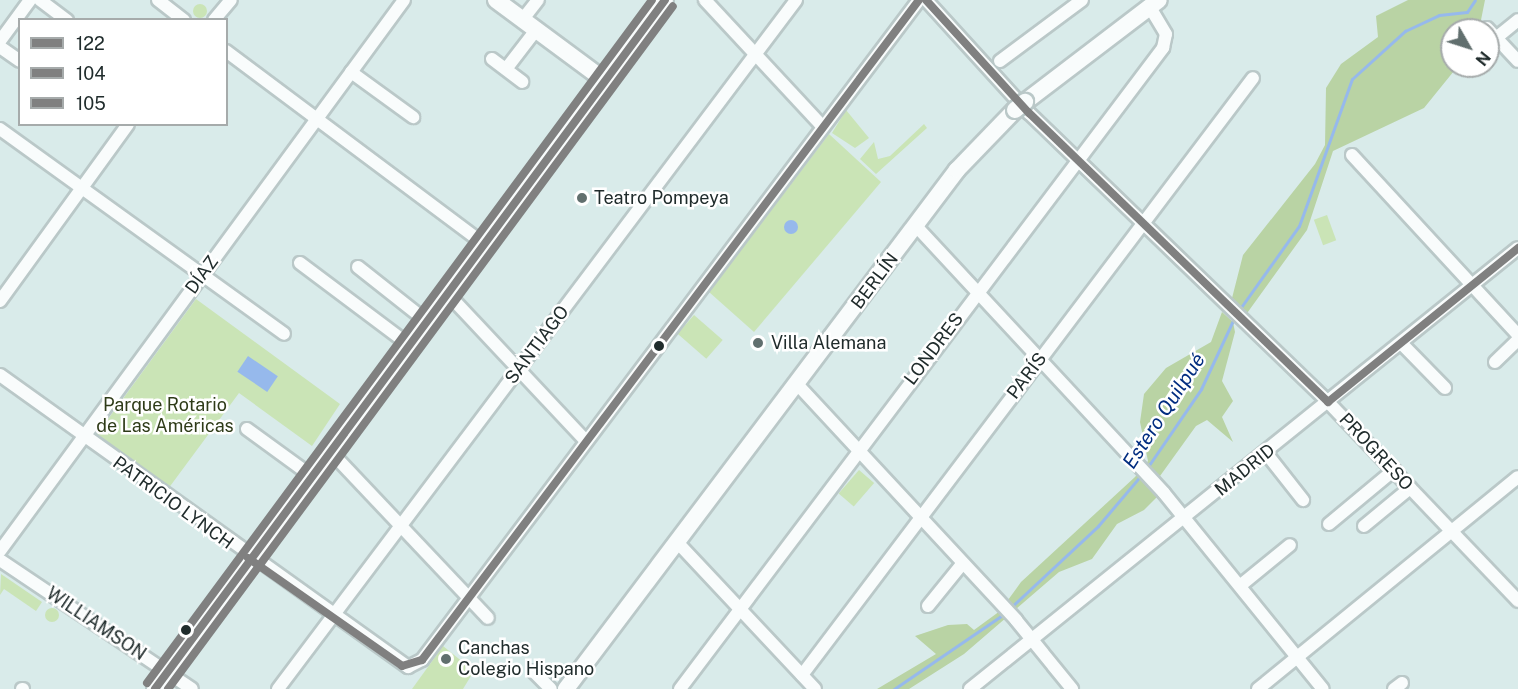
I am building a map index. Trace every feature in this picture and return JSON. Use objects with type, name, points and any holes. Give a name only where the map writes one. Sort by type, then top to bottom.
[{"type":"main road","points":[[496,0],[604,80]]},
{"type":"main road","points":[[155,689],[248,558],[665,0]]},
{"type":"main road","name":"BERLÍN","points":[[566,689],[957,170],[1020,106],[1155,3]]},
{"type":"street","points":[[0,41],[30,0]]},
{"type":"street","points":[[39,0],[64,18]]},
{"type":"street","points":[[158,0],[181,18]]},
{"type":"street","points":[[216,18],[231,0]]},
{"type":"street","name":"DÍAZ","points":[[0,551],[404,0]]},
{"type":"street","points":[[506,69],[530,24],[538,0]]},
{"type":"street","points":[[705,0],[824,127]]},
{"type":"street","name":"SANTIAGO","points":[[278,689],[402,528],[796,0]]},
{"type":"street","points":[[466,598],[919,0]]},
{"type":"street","name":"PROGRESO","points":[[926,0],[1077,160],[1239,320],[1328,402],[1518,601]]},
{"type":"street","points":[[1000,61],[1083,0]]},
{"type":"street","name":"LONDRES","points":[[680,689],[976,293],[1163,48],[1166,34],[1155,3]]},
{"type":"street","points":[[1500,35],[1518,20]]},
{"type":"street","points":[[1500,42],[1518,61]]},
{"type":"street","points":[[0,47],[18,60]]},
{"type":"street","points":[[228,52],[483,243]]},
{"type":"street","points":[[492,59],[522,82]]},
{"type":"street","points":[[351,72],[413,117]]},
{"type":"street","name":"PARÍS","points":[[801,675],[1253,78]]},
{"type":"street","points":[[0,301],[127,126]]},
{"type":"street","points":[[0,129],[284,334]]},
{"type":"street","points":[[1352,155],[1518,335]]},
{"type":"street","points":[[916,226],[1164,493],[1241,585],[1323,689]]},
{"type":"street","name":"MADRID","points":[[970,689],[1518,248]]},
{"type":"street","points":[[300,263],[408,344]]},
{"type":"street","points":[[358,267],[425,320]]},
{"type":"street","points":[[446,292],[585,440]]},
{"type":"street","points":[[1495,362],[1518,340]]},
{"type":"street","points":[[1401,343],[1445,388]]},
{"type":"street","name":"PATRICIO LYNCH","points":[[0,375],[248,558],[408,668],[422,660],[466,598]]},
{"type":"street","points":[[797,384],[1016,620],[1072,689]]},
{"type":"street","points":[[247,429],[310,475]]},
{"type":"street","points":[[329,450],[466,598],[489,618]]},
{"type":"street","points":[[1266,453],[1303,500]]},
{"type":"street","points":[[1329,524],[1394,470]]},
{"type":"street","points":[[1258,689],[1518,477]]},
{"type":"street","points":[[1364,526],[1410,488]]},
{"type":"street","points":[[678,543],[815,689]]},
{"type":"street","points":[[1241,585],[1290,545]]},
{"type":"street","name":"WILLIAMSON","points":[[0,560],[192,689]]},
{"type":"street","points":[[928,606],[963,562]]},
{"type":"street","points":[[533,671],[551,689]]},
{"type":"green space","points":[[1408,0],[1485,0],[1481,18],[1440,18],[1440,78],[1448,78],[1424,108],[1333,151],[1307,230],[1245,316],[1231,302],[1243,255],[1315,164],[1325,145],[1326,88],[1341,64],[1378,37],[1376,16]]},
{"type":"green space","points":[[200,4],[205,6],[207,11],[205,16],[200,18],[195,16],[193,11],[195,6]]},
{"type":"green space","points":[[846,110],[869,138],[855,148],[832,133]]},
{"type":"green space","points":[[924,124],[927,128],[876,174],[860,159],[874,142],[878,159],[890,156]]},
{"type":"green space","points":[[829,134],[881,182],[754,332],[709,292]]},
{"type":"green space","points":[[1327,215],[1336,240],[1323,245],[1314,220]]},
{"type":"green space","name":"Parque Rotario de Las Américas","points":[[196,299],[340,404],[312,446],[239,393],[168,489],[97,434]]},
{"type":"green space","points":[[1222,312],[1233,322],[1235,332],[1222,381],[1233,401],[1222,417],[1233,442],[1207,420],[1196,426],[1160,476],[1168,486],[1144,510],[1117,524],[1092,559],[1059,572],[964,654],[909,689],[877,689],[936,654],[915,636],[948,625],[967,624],[974,630],[1000,611],[1021,582],[1135,477],[1148,461],[1140,422],[1144,394],[1166,368],[1211,342]]},
{"type":"green space","points":[[694,315],[723,340],[706,359],[678,334]]},
{"type":"green space","points":[[859,470],[874,483],[854,507],[839,493]]},
{"type":"green space","points":[[1,574],[42,602],[36,611],[4,589],[0,595]]},
{"type":"green space","points":[[49,608],[55,608],[59,615],[55,622],[49,622],[45,618],[45,612]]},
{"type":"green space","name":"Canchas Colegio Hispano","points":[[443,646],[474,671],[463,689],[412,689]]},
{"type":"water","points":[[791,220],[796,222],[798,227],[796,232],[791,234],[786,232],[784,227],[786,222]]},
{"type":"water","points":[[248,356],[278,376],[267,392],[237,372]]},
{"type":"waterway","name":"Estero Quilpué","points":[[1239,310],[1299,226],[1352,79],[1405,31],[1439,15],[1467,12],[1475,0]]},
{"type":"waterway","name":"Estero Quilpué","points":[[1147,468],[1201,389],[1235,316]]},
{"type":"waterway","name":"Estero Quilpué","points":[[1009,609],[1098,526],[1143,473]]},
{"type":"waterway","name":"Estero Quilpué","points":[[894,689],[1004,614]]},
{"type":"transit line","name":"105","points":[[147,683],[652,0]]},
{"type":"transit line","name":"122","points":[[155,689],[665,0]]},
{"type":"transit line","name":"122","points":[[248,558],[402,666],[422,660],[919,0]]},
{"type":"transit line","name":"122","points":[[926,0],[1029,113],[1328,402]]},
{"type":"transit line","name":"104","points":[[168,689],[673,6]]},
{"type":"transit line","name":"122","points":[[1328,402],[1518,248]]},
{"type":"place","name":"Teatro Pompeya","points":[[582,198]]},
{"type":"place","name":"Villa Alemana","points":[[758,343]]},
{"type":"place","name":"Canchas Colegio Hispano","points":[[446,659]]}]
